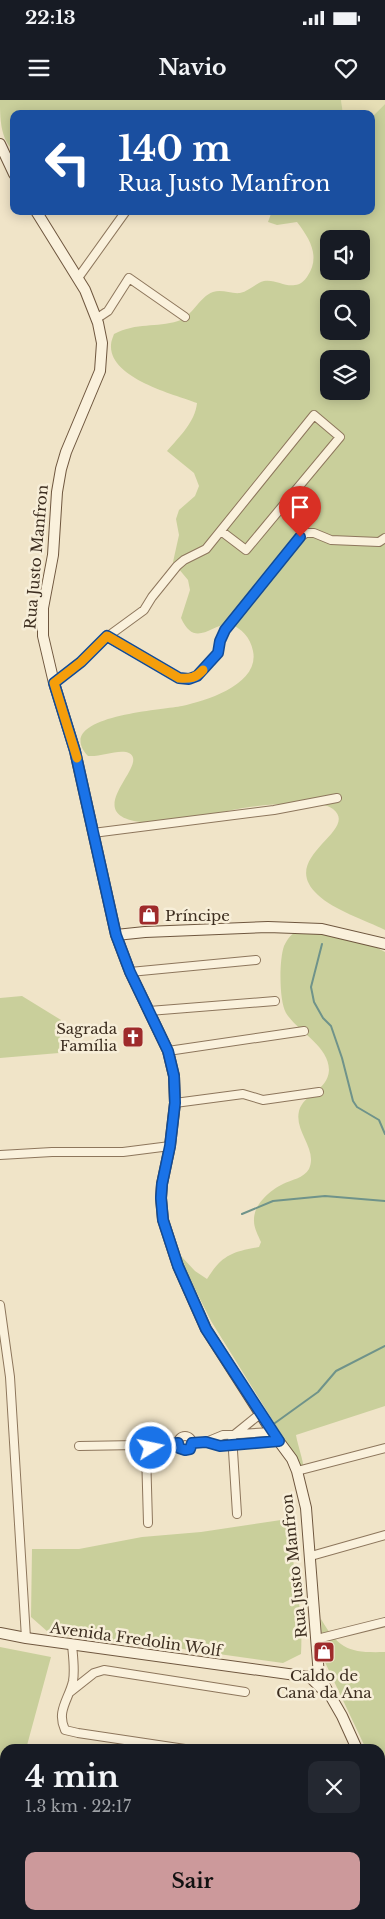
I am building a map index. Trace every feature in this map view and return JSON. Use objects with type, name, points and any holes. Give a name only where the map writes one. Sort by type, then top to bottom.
[{"type":"main road","points":[[0,144],[10,165]]},
{"type":"main road","name":"Rua Justo Manfron","points":[[39,215],[78,278],[96,319],[102,343],[100,371],[66,452],[57,492],[55,533],[42,622],[43,636],[54,683],[75,751],[116,935],[130,972],[168,1051],[174,1076],[175,1103],[161,1198],[163,1220],[178,1266],[206,1329],[260,1414],[292,1459],[297,1471],[306,1508],[311,1556],[317,1639],[314,1674]]},
{"type":"main road","points":[[116,935],[268,927],[322,929],[385,944]]},
{"type":"main road","name":"Avenida Fredolin Wolf","points":[[0,1633],[72,1645],[269,1672],[314,1674]]},
{"type":"main road","points":[[314,1674],[332,1701],[354,1744]]},
{"type":"street","points":[[78,278],[123,215]]},
{"type":"street","points":[[96,319],[108,311],[130,278],[185,317]]},
{"type":"street","points":[[54,683],[81,662],[107,636],[147,606],[177,566],[184,560],[206,549],[314,415],[340,437],[246,550],[221,531]]},
{"type":"street","points":[[107,636],[179,678],[189,679],[197,676],[218,653],[220,641],[225,630],[300,537],[306,533],[314,533],[330,540],[339,541],[379,542],[385,538]]},
{"type":"street","points":[[93,833],[274,810],[336,798]]},
{"type":"street","points":[[130,972],[256,960]]},
{"type":"street","points":[[148,1011],[275,1001]]},
{"type":"street","points":[[168,1051],[304,1031]]},
{"type":"street","points":[[175,1103],[243,1094],[262,1100],[319,1092]]},
{"type":"street","points":[[0,1155],[52,1152],[123,1152],[170,1146]]},
{"type":"street","points":[[0,1305],[10,1377],[26,1638]]},
{"type":"street","points":[[236,1514],[233,1435],[260,1414]]},
{"type":"street","points":[[138,1445],[140,1450],[178,1443],[179,1448],[185,1450],[190,1449],[192,1443],[206,1442],[216,1437],[272,1432]]},
{"type":"street","points":[[138,1445],[141,1440],[145,1439],[150,1442],[148,1449],[148,1523]]},
{"type":"street","points":[[206,1442],[216,1446],[232,1446],[279,1441]]},
{"type":"street","points":[[78,1446],[138,1445]]},
{"type":"street","points":[[297,1471],[385,1448]]},
{"type":"street","points":[[311,1556],[385,1535]]},
{"type":"street","points":[[317,1639],[385,1622]]},
{"type":"street","points":[[72,1645],[74,1678],[61,1716],[65,1730],[152,1744]]},
{"type":"street","points":[[70,1692],[94,1673],[104,1670],[245,1692]]},
{"type":"shaded area","points":[[341,100],[385,100],[385,104],[375,114],[375,110],[342,110]]},
{"type":"green space","points":[[0,100],[341,100],[342,110],[10,110],[10,147],[3,134]]},
{"type":"green space","points":[[385,104],[385,930],[332,905],[318,895],[308,881],[307,869],[312,857],[337,826],[339,817],[333,809],[318,804],[273,804],[180,821],[141,822],[123,817],[115,809],[115,798],[132,765],[133,757],[126,752],[88,756],[81,743],[84,732],[96,724],[134,713],[182,706],[205,700],[230,689],[248,673],[253,663],[253,651],[250,642],[238,628],[229,623],[202,633],[191,632],[181,618],[190,590],[188,580],[173,562],[179,535],[176,519],[179,510],[195,496],[199,486],[194,473],[167,451],[190,423],[197,403],[144,383],[131,375],[120,367],[113,357],[111,345],[114,334],[122,330],[139,326],[170,323],[183,319],[208,294],[213,292],[240,293],[264,281],[287,285],[299,284],[307,277],[311,270],[313,255],[310,242],[297,222],[277,225],[268,222],[271,215],[375,215],[375,114]]},
{"type":"green space","points":[[299,930],[309,930],[372,945],[385,952],[385,1406],[296,1435],[304,1471],[211,1321],[180,1255],[195,1271],[207,1279],[212,1271],[228,1256],[259,1247],[261,1242],[255,1229],[254,1215],[259,1204],[273,1190],[301,1177],[309,1169],[311,1154],[298,1119],[299,1111],[306,1100],[325,1083],[329,1070],[328,1061],[324,1054],[312,1039],[291,1020],[286,1013],[282,999],[280,980],[282,952],[288,938]]},
{"type":"green space","points":[[22,996],[61,1020],[59,1053],[0,1058],[0,998]]},
{"type":"green space","points":[[281,1520],[289,1523],[291,1530],[301,1629],[301,1654],[283,1663],[176,1648],[90,1640],[48,1632],[31,1617],[32,1549],[79,1549],[142,1537],[201,1532]]},
{"type":"green space","points":[[321,1619],[334,1637],[347,1648],[363,1652],[385,1652],[385,1744],[364,1744],[323,1658]]},
{"type":"green space","points":[[0,1647],[51,1657],[27,1744],[0,1744]]},
{"type":"waterway","points":[[322,944],[311,987],[314,1002],[323,1018],[331,1026],[342,1058],[353,1101],[357,1107],[379,1120],[385,1134]]},
{"type":"waterway","points":[[242,1214],[273,1201],[325,1196],[385,1201]]},
{"type":"waterway","points":[[275,1423],[318,1392],[336,1371],[385,1346]]},
{"type":"slow traffic","points":[[77,758],[54,683],[81,662],[107,636],[179,678],[189,679],[197,676],[203,670]]},
{"type":"place","name":"Príncipe","points":[[149,915]]},
{"type":"place","name":"Sagrada Família","points":[[133,1037]]},
{"type":"place","name":"Caldo de Cana da Ana","points":[[324,1652]]},
{"type":"route","points":[[151,1448],[151,1445],[178,1443],[179,1448],[187,1450],[190,1449],[192,1443],[206,1442],[220,1446],[279,1441],[206,1329],[178,1266],[163,1220],[162,1184],[170,1146],[174,1112],[174,1076],[168,1051],[130,972],[116,935],[75,751],[54,683],[81,662],[107,636],[179,678],[189,679],[197,676],[218,653],[221,636],[225,630],[300,537]]}]
